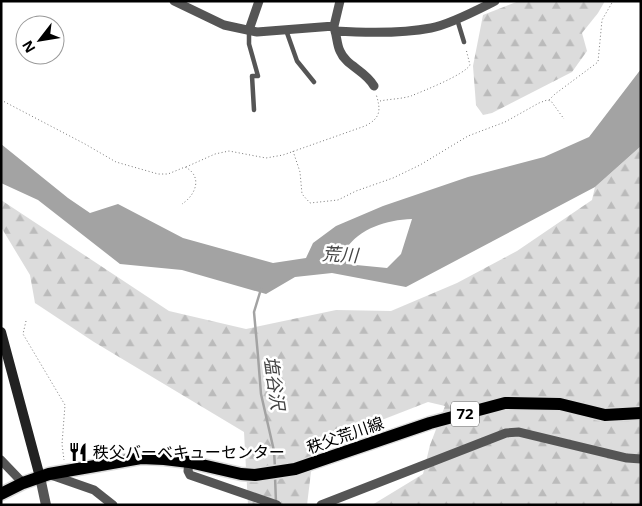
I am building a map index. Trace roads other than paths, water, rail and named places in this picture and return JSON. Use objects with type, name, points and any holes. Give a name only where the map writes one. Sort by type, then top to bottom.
[{"type":"main road","points":[[1,332],[44,475]]},
{"type":"main road","name":"秩父荒川線","points":[[1,494],[44,475],[141,458],[164,458],[189,462],[241,474],[256,475],[295,469],[430,423],[505,403],[560,404],[605,415],[641,413]]},
{"type":"street","points":[[174,1],[224,26],[257,32],[335,28],[384,33],[432,28],[495,1]]},
{"type":"street","points":[[249,30],[260,1]]},
{"type":"street","points":[[340,1],[335,28],[340,52],[348,63],[370,78],[374,86]]},
{"type":"street","points":[[321,505],[506,433],[519,432],[627,458],[641,459]]},
{"type":"street","points":[[1,460],[23,483]]},
{"type":"street","points":[[189,462],[188,470],[190,475],[277,505]]},
{"type":"street","points":[[46,505],[44,475],[94,490],[113,505]]},
{"type":"lane","points":[[456,18],[464,42]]},
{"type":"lane","points":[[249,30],[249,44],[258,76],[252,76],[254,110]]},
{"type":"lane","points":[[286,30],[297,61],[314,82]]},
{"type":"water","name":"荒川","points":[[641,69],[641,146],[595,187],[406,287],[332,273],[295,277],[266,294],[182,270],[120,264],[38,200],[1,183],[1,144],[68,198],[90,213],[118,204],[183,238],[273,263],[306,258],[313,243],[336,226],[383,206],[468,177],[544,157],[589,137]],"holes":[[[412,219],[401,254],[387,268],[346,264],[352,252],[345,250],[358,236],[374,227],[383,223]]]},
{"type":"waterway","name":"塩谷沢","points":[[261,289],[254,312],[261,394],[274,451],[275,468]]},
{"type":"waterway","name":"塩谷沢","points":[[275,476],[276,503]]},
{"type":"place","name":"秩父バーベキューセンター","points":[[78,452]]}]
